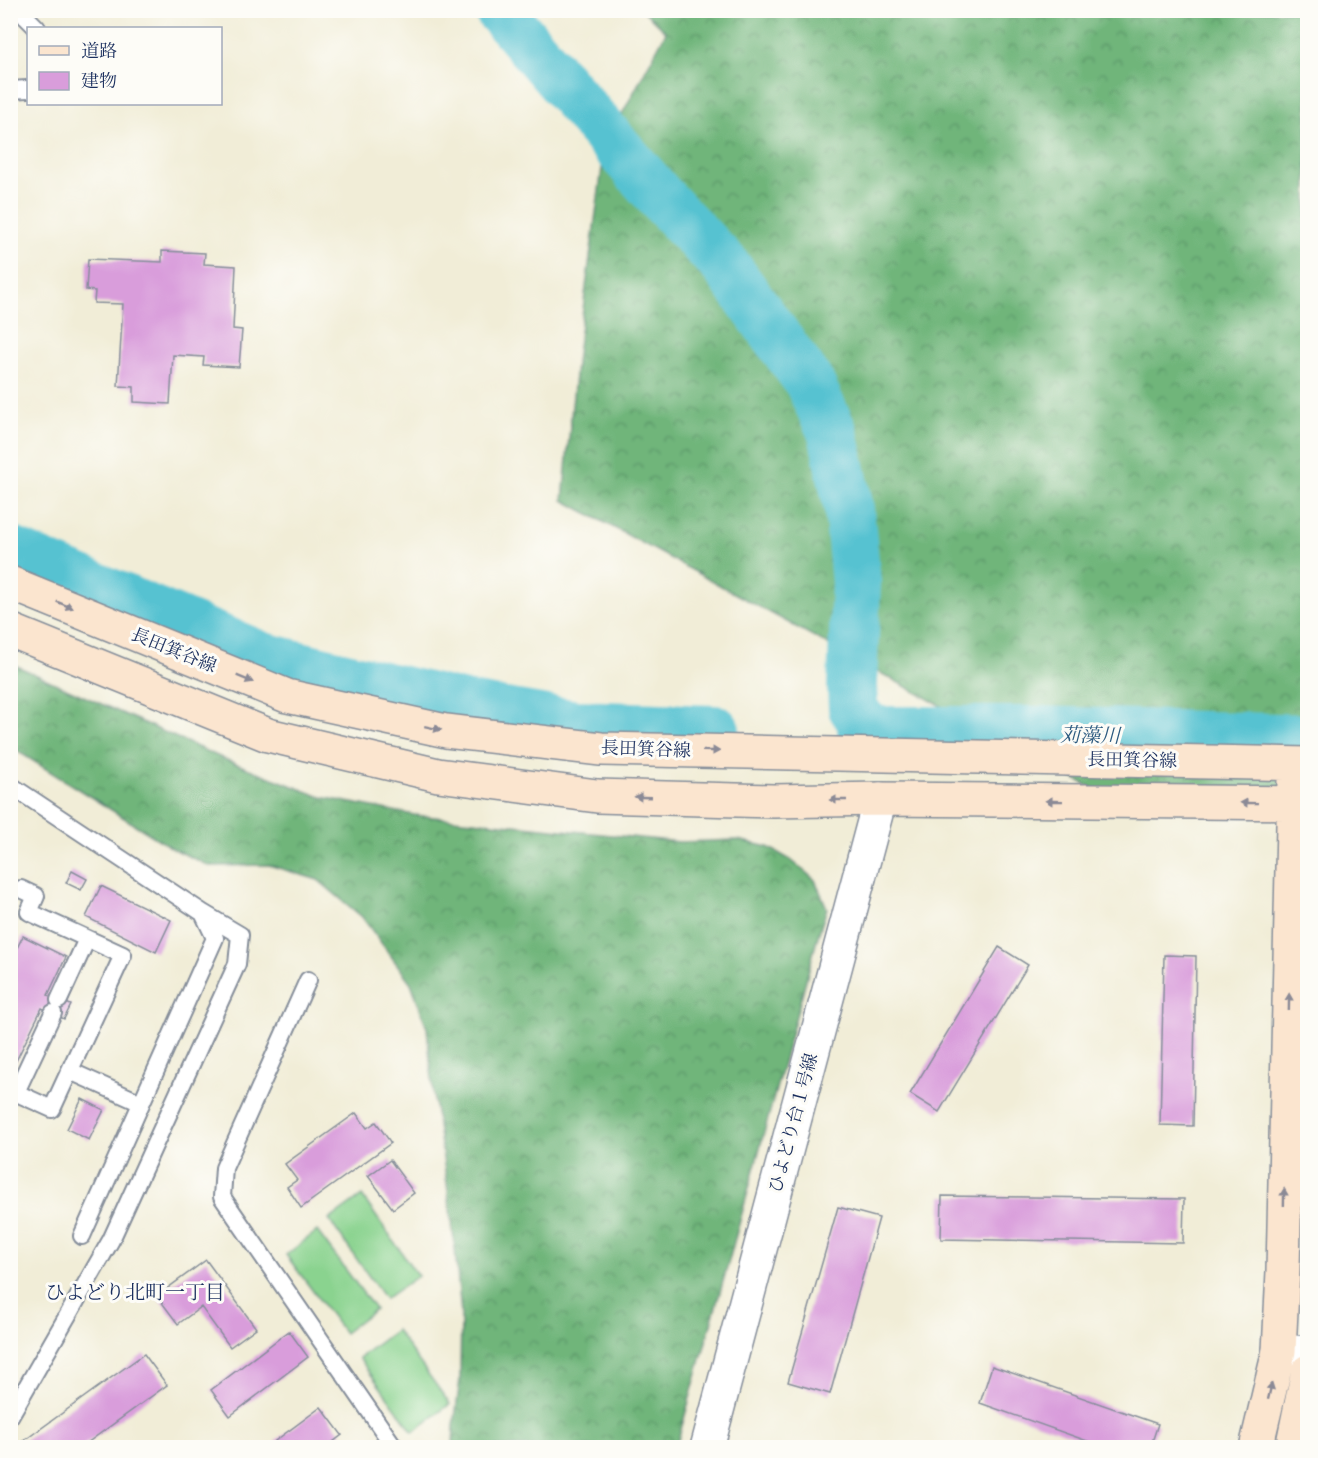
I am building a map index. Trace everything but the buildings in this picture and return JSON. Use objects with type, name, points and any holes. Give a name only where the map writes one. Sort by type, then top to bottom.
[{"type":"street","name":"長田箕谷線","points":[[10,583],[287,696],[446,730],[601,749],[1301,764]]},
{"type":"street","points":[[10,630],[268,735],[438,775],[597,796],[774,801],[1301,803]]},
{"type":"street","points":[[1256,1448],[1293,1352],[1282,1271],[1301,764]]},
{"type":"street","name":"ひよどり台１号線","points":[[707,1448],[880,800]]},
{"type":"street","points":[[1292,1448],[1308,1371]]},
{"type":"lane","points":[[19,10],[36,27]]},
{"type":"lane","points":[[10,90],[27,90]]},
{"type":"lane","points":[[10,785],[240,935],[237,964],[111,1240],[10,1416]]},
{"type":"lane","points":[[21,889],[36,896],[29,912],[123,955],[52,1109],[13,1091],[87,939]]},
{"type":"lane","points":[[82,1236],[215,938],[203,913]]},
{"type":"lane","points":[[308,980],[224,1167],[222,1197],[395,1448]]},
{"type":"lane","points":[[70,1071],[141,1103]]},
{"type":"green space","points":[[644,11],[1307,11],[1307,795],[1121,804],[563,500],[577,354],[605,146],[666,32]]},
{"type":"green space","points":[[10,663],[224,759],[321,797],[414,815],[680,842],[738,840],[768,847],[791,860],[815,880],[827,908],[676,1447],[453,1447],[460,1379],[461,1314],[427,1028],[411,983],[362,917],[318,880],[269,865],[209,866],[172,848],[11,747]]},
{"type":"green space","points":[[362,1196],[418,1276],[385,1299],[329,1220]]},
{"type":"green space","points":[[317,1231],[375,1309],[344,1333],[286,1255]]},
{"type":"green space","points":[[396,1330],[450,1404],[413,1432],[359,1358]]},
{"type":"waterway","points":[[499,10],[661,198],[725,265],[809,382],[833,433],[849,509],[856,582],[853,708],[872,730]]},
{"type":"waterway","points":[[10,551],[263,657],[469,707],[576,725],[715,730]]},
{"type":"waterway","name":"苅藻川","points":[[862,731],[1039,731],[1308,739]]},
{"type":"district","name":"ひよどり北町一丁目","points":[[135,1292]]}]
